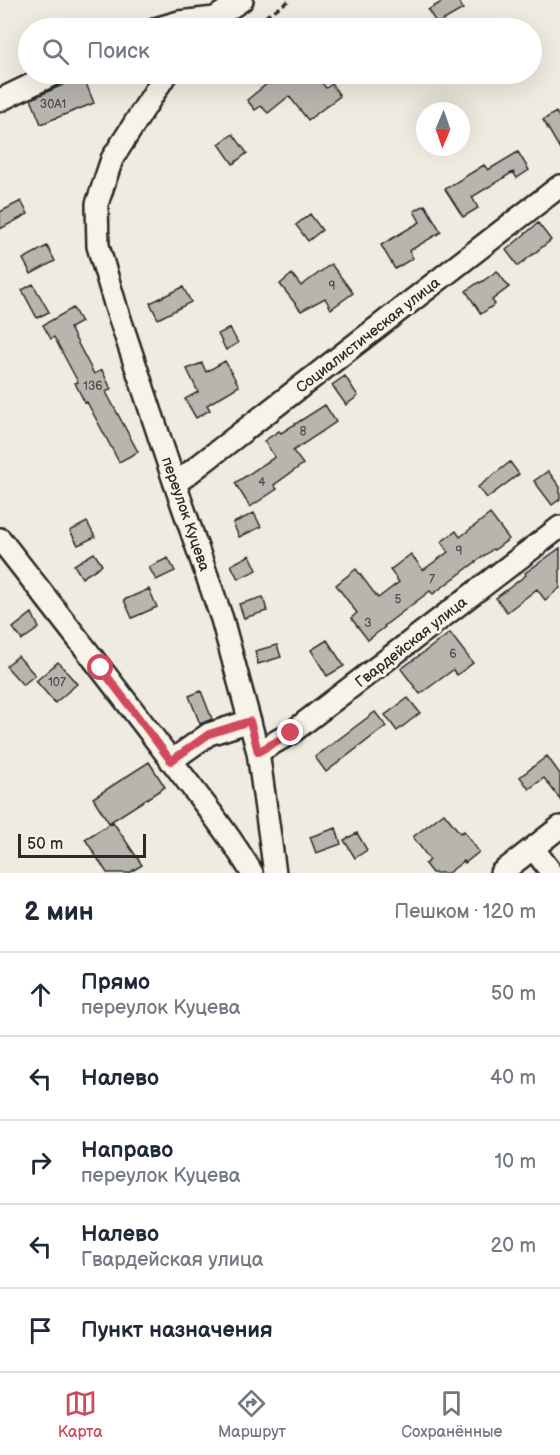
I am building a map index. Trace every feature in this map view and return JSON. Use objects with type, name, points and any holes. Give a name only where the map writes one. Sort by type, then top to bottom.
[{"type":"street","points":[[216,18],[242,0]]},
{"type":"street","points":[[0,100],[33,84]]},
{"type":"street","name":"переулок Куцева","points":[[160,84],[112,159],[97,204],[98,246],[116,307],[222,619],[258,752],[275,873]]},
{"type":"street","name":"Социалистическая улица","points":[[175,484],[560,186]]},
{"type":"street","name":"Гвардейская улица","points":[[258,752],[291,733],[560,527]]},
{"type":"street","points":[[0,539],[240,852],[252,873]]},
{"type":"street","points":[[171,761],[209,734],[250,721]]},
{"type":"street","points":[[501,873],[560,827]]},
{"type":"street","points":[[533,848],[552,873]]},
{"type":"path","points":[[263,18],[290,0]]},
{"type":"building","points":[[445,0],[458,0],[463,9],[447,18],[433,18],[428,10]]},
{"type":"building","points":[[65,84],[86,84],[94,103],[41,124],[31,99]]},
{"type":"building","points":[[267,84],[323,84],[326,88],[332,84],[340,96],[308,120],[289,96],[268,113],[261,106],[255,110],[247,100]]},
{"type":"building","points":[[556,112],[560,119],[560,149],[543,120]]},
{"type":"building","points":[[233,134],[247,153],[233,164],[219,144]]},
{"type":"building","points":[[518,152],[529,170],[517,178],[513,172],[472,197],[478,208],[463,217],[445,189],[484,165],[488,170]]},
{"type":"building","points":[[21,201],[28,214],[0,229],[0,212]]},
{"type":"building","points":[[425,205],[441,232],[409,251],[413,258],[395,269],[381,245],[420,222],[414,211]]},
{"type":"building","points":[[310,214],[322,230],[308,241],[296,225]]},
{"type":"building","points":[[538,223],[551,240],[518,266],[506,250]]},
{"type":"building","points":[[47,246],[55,261],[31,274],[23,259]]},
{"type":"building","points":[[331,264],[353,293],[331,309],[325,298],[301,311],[280,284],[292,274],[301,286]]},
{"type":"building","points":[[497,271],[509,287],[492,300],[495,304],[481,314],[466,291]]},
{"type":"building","points":[[33,284],[49,312],[37,318],[22,290]]},
{"type":"building","points":[[183,287],[191,302],[158,319],[150,303]]},
{"type":"building","points":[[73,308],[81,322],[70,328],[94,374],[102,370],[111,389],[106,392],[138,452],[119,462],[87,402],[85,403],[75,383],[78,382],[54,337],[51,339],[43,325]]},
{"type":"building","points":[[230,328],[238,343],[226,350],[218,334]]},
{"type":"building","points":[[225,361],[239,386],[207,405],[210,410],[196,418],[185,399],[198,392],[187,369],[202,363],[206,372]]},
{"type":"building","points":[[345,376],[358,396],[346,405],[332,385]]},
{"type":"building","points":[[325,405],[336,422],[293,451],[303,464],[274,485],[277,489],[250,507],[235,483],[275,457],[264,441]]},
{"type":"building","points":[[510,462],[519,474],[487,498],[478,487]]},
{"type":"building","points":[[548,471],[560,487],[560,499],[552,505],[534,481]]},
{"type":"building","points":[[254,513],[261,527],[239,537],[233,523]]},
{"type":"building","points":[[490,514],[509,539],[433,594],[430,591],[368,640],[351,618],[357,613],[336,585],[356,569],[378,598],[399,582],[390,570],[411,554],[423,570],[448,552],[441,542],[456,531],[460,537]]},
{"type":"building","points":[[87,522],[95,537],[78,545],[70,531]]},
{"type":"building","points":[[560,548],[560,588],[545,600],[537,589],[507,612],[496,598],[526,575],[525,573]]},
{"type":"building","points":[[94,553],[102,565],[82,578],[74,565]]},
{"type":"building","points":[[250,555],[257,570],[238,579],[231,565]]},
{"type":"building","points":[[168,558],[175,571],[156,580],[149,567]]},
{"type":"building","points":[[149,589],[157,607],[132,618],[124,600]]},
{"type":"building","points":[[263,597],[267,611],[244,618],[239,604]]},
{"type":"building","points":[[32,613],[39,628],[22,640],[13,628]]},
{"type":"building","points":[[450,633],[473,663],[457,675],[453,670],[420,694],[401,669]]},
{"type":"building","points":[[327,640],[344,666],[327,676],[311,650]]},
{"type":"building","points":[[277,645],[281,657],[258,664],[255,651]]},
{"type":"building","points":[[18,656],[35,675],[23,685],[6,666]]},
{"type":"building","points":[[58,662],[77,684],[55,703],[36,681]]},
{"type":"building","points":[[201,691],[212,719],[200,724],[189,696]]},
{"type":"building","points":[[408,698],[420,713],[397,731],[385,715]]},
{"type":"building","points":[[375,712],[386,726],[326,772],[315,757]]},
{"type":"building","points":[[547,756],[560,774],[560,799],[544,778],[529,789],[520,777]]},
{"type":"building","points":[[149,762],[165,787],[109,823],[93,798]]},
{"type":"building","points":[[444,813],[460,833],[464,831],[479,852],[448,873],[432,873],[425,864],[430,860],[413,837]]},
{"type":"building","points":[[113,822],[142,865],[129,873],[107,873],[85,839]]},
{"type":"building","points":[[336,828],[341,844],[316,853],[310,837]]},
{"type":"building","points":[[357,833],[367,850],[355,858],[344,840]]},
{"type":"route","points":[[101,668],[171,761],[209,734],[250,721],[258,752],[291,733]]}]
